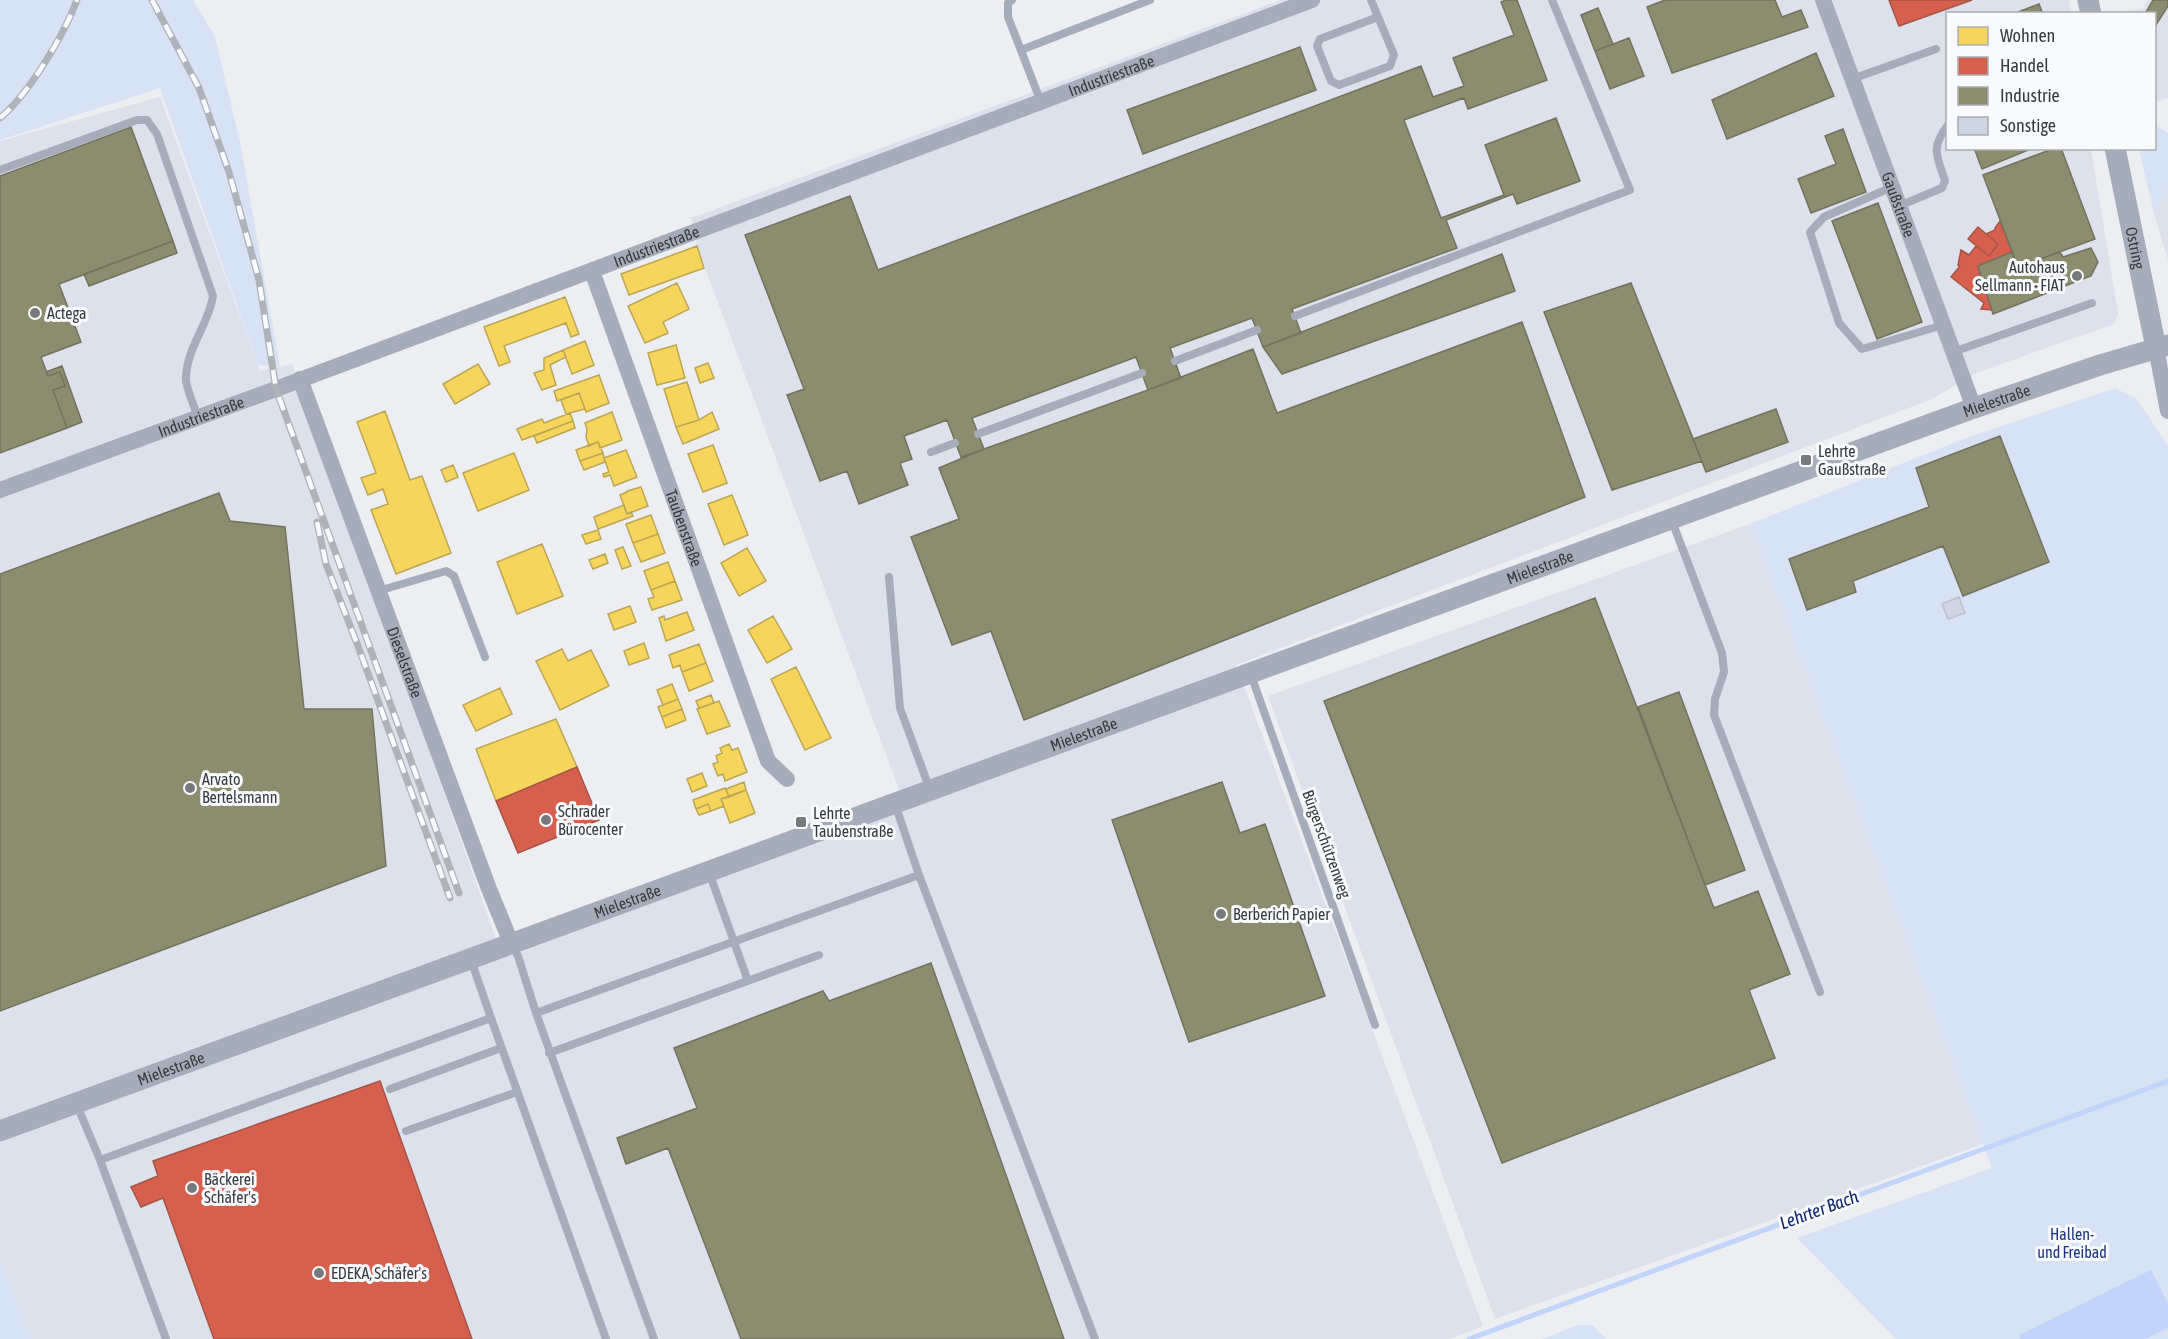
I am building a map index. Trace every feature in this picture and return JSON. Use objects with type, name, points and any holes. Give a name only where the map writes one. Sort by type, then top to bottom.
[{"type":"street","name":"Industriestraße","points":[[0,490],[592,271],[1312,0]]},
{"type":"street","name":"Gaußstraße","points":[[1823,0],[1974,408]]},
{"type":"street","name":"Ostring","points":[[2115,150],[2162,346]]},
{"type":"street","name":"Taubenstraße","points":[[592,271],[768,761],[787,779]]},
{"type":"street","name":"Mielestraße","points":[[0,1131],[1974,408],[2162,346]]},
{"type":"street","points":[[2162,346],[2168,411]]},
{"type":"street","name":"Dieselstraße","points":[[300,379],[489,889],[512,945]]},
{"type":"lane","points":[[1011,0],[1008,3],[1008,17],[1041,102]]},
{"type":"lane","points":[[1020,50],[1150,0]]},
{"type":"lane","points":[[1371,0],[1394,55],[1390,66],[1339,85],[1331,81],[1317,46],[1320,39],[1378,17]]},
{"type":"lane","points":[[1295,316],[1630,190],[1552,0]]},
{"type":"lane","points":[[1852,79],[1936,49]]},
{"type":"lane","points":[[0,170],[137,120],[147,120],[157,134],[213,296],[211,309],[195,340],[186,378],[198,418]]},
{"type":"lane","points":[[1899,206],[1941,188],[1945,181],[1936,155],[1937,138],[1946,126]]},
{"type":"lane","points":[[1892,187],[1824,217],[1810,232],[1839,323],[1862,349],[1943,325]]},
{"type":"lane","points":[[1953,352],[2092,303]]},
{"type":"lane","points":[[1175,361],[1257,330]]},
{"type":"lane","points":[[978,434],[1142,373]]},
{"type":"lane","points":[[931,452],[955,443]]},
{"type":"lane","points":[[1672,520],[1722,653],[1724,672],[1715,699],[1714,715],[1820,992]]},
{"type":"lane","points":[[378,592],[446,571],[454,576],[485,657]]},
{"type":"lane","points":[[890,577],[900,708],[930,791]]},
{"type":"lane","name":"Bürgerschützenweg","points":[[1250,673],[1375,1025]]},
{"type":"lane","points":[[895,804],[919,875],[1095,1339]]},
{"type":"lane","points":[[709,872],[748,981]]},
{"type":"lane","points":[[536,1013],[919,875]]},
{"type":"lane","points":[[512,945],[518,956],[549,1053],[654,1339]]},
{"type":"lane","points":[[549,1053],[819,955]]},
{"type":"lane","points":[[471,960],[606,1339]]},
{"type":"lane","points":[[100,1160],[491,1017]]},
{"type":"lane","points":[[390,1089],[501,1048]]},
{"type":"lane","points":[[406,1131],[517,1092]]},
{"type":"lane","points":[[76,1104],[100,1160],[166,1339]]},
{"type":"shaded area","points":[[1281,0],[2069,0],[2071,12],[1946,12],[1946,150],[2091,150],[2118,314],[2114,324],[1976,373],[1932,399],[1236,665],[1483,1326],[1450,1339],[30,1339],[0,1260],[0,141],[160,97],[260,371],[292,364],[496,939],[901,795],[697,246],[691,218]]},
{"type":"shaded area","points":[[2148,0],[2168,0],[2168,98],[2156,102],[2156,12],[2124,11],[2143,9]]},
{"type":"shaded area","points":[[2168,190],[2168,260],[2154,214]]},
{"type":"shaded area","points":[[1750,524],[1983,1144],[1495,1319],[1268,696]]},
{"type":"green space","points":[[0,0],[193,0],[215,37],[240,142],[280,366],[258,365],[160,88],[0,140]]},
{"type":"green space","points":[[2156,126],[2168,133],[2168,190],[2154,214],[2139,150],[2156,150]]},
{"type":"green space","name":"Hallen- und Freibad","points":[[2115,388],[2137,399],[2168,446],[2168,1339],[1896,1339],[1797,1238],[1992,1168],[1750,524],[1971,436]]},
{"type":"green space","points":[[0,1260],[31,1339],[0,1339]]},
{"type":"green space","points":[[1578,1325],[1593,1325],[1606,1339],[1542,1339]]},
{"type":"water","points":[[2151,1270],[2168,1303],[2168,1328],[2145,1339],[2020,1339],[2019,1335]]},
{"type":"building: Wohnen","points":[[697,246],[704,268],[629,295],[621,274]]},
{"type":"building: Wohnen","points":[[677,283],[689,309],[663,322],[668,333],[645,343],[628,306]]},
{"type":"building: Wohnen","points":[[565,297],[579,334],[571,337],[566,323],[504,346],[510,362],[499,366],[484,327]]},
{"type":"building: Wohnen","points":[[585,341],[594,365],[572,374],[563,350]]},
{"type":"building: Wohnen","points":[[676,345],[685,378],[657,385],[648,353]]},
{"type":"building: Wohnen","points":[[563,350],[566,357],[550,365],[556,385],[542,390],[534,373],[544,370],[544,358]]},
{"type":"building: Wohnen","points":[[708,363],[714,378],[700,383],[695,368]]},
{"type":"building: Wohnen","points":[[478,364],[490,384],[455,404],[443,384]]},
{"type":"building: Wohnen","points":[[599,375],[609,403],[586,412],[579,393],[557,401],[554,391]]},
{"type":"building: Wohnen","points":[[687,382],[699,420],[676,427],[664,389]]},
{"type":"building: Wohnen","points":[[579,393],[585,409],[566,414],[561,400]]},
{"type":"building: Wohnen","points":[[385,411],[410,480],[422,476],[451,553],[396,574],[371,510],[388,504],[383,489],[368,495],[361,478],[376,473],[357,422]]},
{"type":"building: Wohnen","points":[[612,412],[622,440],[600,448],[598,442],[589,446],[585,423]]},
{"type":"building: Wohnen","points":[[712,412],[719,429],[683,444],[676,427],[699,420]]},
{"type":"building: Wohnen","points":[[570,413],[573,421],[522,440],[517,429],[542,419],[544,423]]},
{"type":"building: Wohnen","points":[[573,421],[575,428],[537,443],[534,436]]},
{"type":"building: Wohnen","points":[[598,442],[603,453],[580,461],[576,450]]},
{"type":"building: Wohnen","points":[[713,445],[727,483],[703,492],[688,454]]},
{"type":"building: Wohnen","points":[[626,450],[637,477],[614,486],[610,475],[604,477],[603,474],[609,472],[604,458]]},
{"type":"building: Wohnen","points":[[514,453],[529,490],[478,511],[463,473]]},
{"type":"building: Wohnen","points":[[603,453],[605,462],[584,470],[580,461]]},
{"type":"building: Wohnen","points":[[453,465],[458,477],[446,482],[441,470]]},
{"type":"building: Wohnen","points":[[641,487],[648,506],[627,514],[620,495]]},
{"type":"building: Wohnen","points":[[732,495],[748,535],[724,545],[708,504]]},
{"type":"building: Wohnen","points":[[624,505],[627,514],[631,512],[633,516],[598,529],[594,517]]},
{"type":"building: Wohnen","points":[[651,515],[658,534],[633,543],[626,524]]},
{"type":"building: Wohnen","points":[[598,530],[601,539],[586,544],[582,535]]},
{"type":"building: Wohnen","points":[[658,534],[665,553],[641,562],[633,543]]},
{"type":"building: Wohnen","points":[[542,544],[563,596],[517,614],[497,562]]},
{"type":"building: Wohnen","points":[[623,547],[631,566],[622,569],[615,550]]},
{"type":"building: Wohnen","points":[[747,548],[766,581],[739,596],[721,563]]},
{"type":"building: Wohnen","points":[[605,554],[608,563],[593,569],[589,560]]},
{"type":"building: Wohnen","points":[[668,562],[675,581],[651,590],[644,571]]},
{"type":"building: Wohnen","points":[[675,581],[682,600],[652,610],[648,599],[654,597],[651,590]]},
{"type":"building: Wohnen","points":[[630,606],[636,622],[614,630],[608,614]]},
{"type":"building: Wohnen","points":[[687,612],[694,630],[666,641],[659,618],[664,616],[665,620]]},
{"type":"building: Wohnen","points":[[773,616],[792,649],[767,663],[748,630]]},
{"type":"building: Wohnen","points":[[644,643],[649,658],[629,665],[624,651]]},
{"type":"building: Wohnen","points":[[699,644],[706,663],[682,672],[680,665],[673,668],[669,655]]},
{"type":"building: Wohnen","points":[[562,649],[568,661],[591,650],[609,686],[560,710],[536,661]]},
{"type":"building: Wohnen","points":[[706,663],[713,681],[689,691],[682,672]]},
{"type":"building: Wohnen","points":[[796,667],[831,738],[805,750],[771,679]]},
{"type":"building: Wohnen","points":[[672,684],[678,699],[663,705],[657,690]]},
{"type":"building: Wohnen","points":[[500,688],[512,714],[476,731],[463,705]]},
{"type":"building: Wohnen","points":[[711,695],[714,703],[699,708],[696,701]]},
{"type":"building: Wohnen","points":[[678,699],[682,709],[662,717],[658,707]]},
{"type":"building: Wohnen","points":[[719,701],[730,726],[707,734],[697,709]]},
{"type":"building: Wohnen","points":[[682,709],[686,720],[666,728],[662,717]]},
{"type":"building: Wohnen","points":[[556,719],[577,767],[496,801],[476,749]]},
{"type":"building: Wohnen","points":[[729,744],[732,750],[738,748],[747,772],[725,781],[723,774],[718,776],[713,764],[718,762],[716,756],[722,753],[720,748]]},
{"type":"building: Wohnen","points":[[702,773],[707,786],[692,792],[687,779]]},
{"type":"building: Wohnen","points":[[744,782],[746,790],[729,797],[726,789]]},
{"type":"building: Wohnen","points":[[725,788],[729,797],[721,799],[724,806],[711,811],[708,804],[696,809],[693,800]]},
{"type":"building: Wohnen","points":[[746,790],[755,813],[730,823],[721,799]]},
{"type":"building: Wohnen","points":[[708,804],[711,811],[699,815],[696,809]]},
{"type":"building: Handel","points":[[1889,0],[1972,0],[1899,26]]},
{"type":"building: Handel","points":[[2000,221],[2012,252],[1978,266],[1992,310],[1981,309],[1984,303],[1951,277],[1960,266],[1958,265],[1961,250],[1969,255],[1976,246],[1989,256],[1998,244],[1986,234],[1995,230]]},
{"type":"building: Handel","points":[[1978,227],[1998,244],[1989,256],[1968,239]]},
{"type":"building: Handel","points":[[577,767],[599,820],[518,853],[496,801]]},
{"type":"building: Handel","name":"EDEKA, Schäfer's","points":[[380,1081],[472,1339],[214,1339],[163,1198],[141,1207],[131,1187],[158,1176],[153,1161]]},
{"type":"building: Industrie","points":[[1517,0],[1547,80],[1468,109],[1464,98],[1404,120],[1441,218],[1504,195],[1485,145],[1556,118],[1580,181],[1517,204],[1513,194],[1446,220],[1457,248],[1292,309],[1301,333],[1263,347],[1252,318],[1170,348],[1181,378],[1148,390],[1136,357],[972,418],[984,449],[961,457],[947,420],[904,436],[912,459],[900,463],[908,485],[859,504],[847,471],[820,481],[787,395],[804,389],[745,235],[850,196],[878,270],[1421,66],[1433,97],[1464,86],[1453,58],[1514,35],[1501,2]]},
{"type":"building: Industrie","points":[[1665,0],[1775,0],[1782,17],[1801,10],[1808,27],[1672,73],[1647,7]]},
{"type":"building: Industrie","points":[[2153,0],[2168,0],[2168,6],[2156,25],[2156,12],[2146,12]]},
{"type":"building: Industrie","points":[[2039,4],[2042,12],[2018,12]]},
{"type":"building: Industrie","points":[[1598,8],[1613,44],[1595,51],[1581,15]]},
{"type":"building: Industrie","points":[[1629,38],[1644,76],[1610,89],[1595,51]]},
{"type":"building: Industrie","points":[[1300,47],[1316,90],[1143,154],[1127,110]]},
{"type":"building: Industrie","points":[[1816,53],[1834,96],[1727,139],[1712,100]]},
{"type":"building: Industrie","name":"Actega","points":[[131,127],[173,241],[59,284],[81,342],[41,357],[48,376],[60,372],[65,386],[53,390],[67,428],[0,453],[0,176]]},
{"type":"building: Industrie","points":[[1843,129],[1866,192],[1811,213],[1798,179],[1836,164],[1825,136]]},
{"type":"building: Industrie","points":[[1975,150],[2028,150],[1982,169]]},
{"type":"building: Industrie","points":[[2050,150],[2062,150],[2095,239],[2018,267],[1983,175]]},
{"type":"building: Industrie","points":[[1878,203],[1922,322],[1877,339],[1832,221]]},
{"type":"building: Industrie","points":[[173,241],[177,253],[89,286],[84,274]]},
{"type":"building: Industrie","points":[[2091,248],[2098,262],[2091,276],[1993,314],[1978,266],[2012,252],[2018,267],[2060,252],[2063,257]]},
{"type":"building: Industrie","points":[[1502,254],[1515,291],[1282,374],[1263,347]]},
{"type":"building: Industrie","points":[[1631,283],[1702,461],[1612,490],[1544,312]]},
{"type":"building: Industrie","points":[[1522,322],[1585,497],[1024,720],[991,631],[952,645],[911,537],[959,519],[939,468],[984,449],[1148,390],[1253,349],[1277,413]]},
{"type":"building: Industrie","points":[[62,366],[82,422],[67,428],[53,390],[65,386],[60,372],[48,376],[46,372]]},
{"type":"building: Industrie","points":[[1776,409],[1788,442],[1706,472],[1693,439]]},
{"type":"building: Industrie","points":[[2000,436],[2049,562],[1963,596],[1943,546],[1853,581],[1856,592],[1807,610],[1789,559],[1929,507],[1916,468]]},
{"type":"building: Industrie","name":"Arvato Bertelsmann","points":[[219,493],[230,521],[285,527],[304,709],[372,709],[386,866],[0,1011],[0,574]]},
{"type":"building: Industrie","points":[[1595,598],[1714,908],[1758,891],[1790,974],[1749,990],[1775,1058],[1502,1163],[1324,701]]},
{"type":"building: Industrie","points":[[1679,692],[1745,870],[1705,885],[1638,707]]},
{"type":"building: Industrie","name":"Berberich Papier","points":[[1222,782],[1240,833],[1265,824],[1325,996],[1189,1042],[1112,820]]},
{"type":"building: Industrie","points":[[931,963],[1064,1339],[741,1339],[668,1148],[626,1164],[617,1138],[697,1108],[674,1048],[823,991],[829,1001]]},
{"type":"building: Sonstige","points":[[1959,597],[1965,613],[1948,619],[1942,604]]},
{"type":"waterway","name":"Lehrter Bach","points":[[1469,1339],[2168,1081]]},
{"type":"railway","points":[[0,118],[34,79],[64,30],[77,0]]},
{"type":"railway","points":[[152,0],[199,88],[229,172],[259,280],[276,389],[459,893]]},
{"type":"railway","points":[[317,522],[326,564],[450,898]]},
{"type":"place","name":"Autohaus Sellmann - FIAT","points":[[2077,276]]},
{"type":"place","name":"Actega","points":[[35,313]]},
{"type":"place","name":"Lehrte Gaußstraße","points":[[1806,460]]},
{"type":"place","name":"Arvato Bertelsmann","points":[[190,788]]},
{"type":"place","name":"Schrader Bürocenter","points":[[546,820]]},
{"type":"place","name":"Lehrte Taubenstraße","points":[[801,822]]},
{"type":"place","name":"Berberich Papier","points":[[1221,914]]},
{"type":"place","name":"Bäckerei Schäfer's","points":[[192,1188]]},
{"type":"place","name":"EDEKA, Schäfer's","points":[[319,1273]]}]
